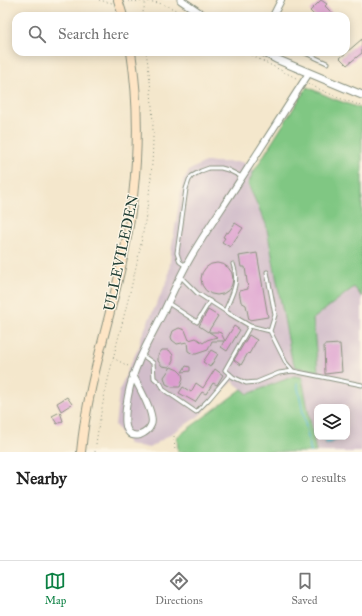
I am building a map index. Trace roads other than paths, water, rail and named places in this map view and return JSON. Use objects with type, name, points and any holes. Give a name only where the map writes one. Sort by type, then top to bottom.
[{"type":"main road","points":[[116,1],[122,12]]},
{"type":"main road","points":[[125,12],[126,1]]},
{"type":"main road","name":"ULLEVILEDEN","points":[[80,452],[94,370],[122,264],[135,188],[138,143],[137,108],[131,56]]},
{"type":"street","points":[[181,0],[197,12]]},
{"type":"street","points":[[188,0],[198,12]]},
{"type":"street","points":[[275,12],[281,0]]},
{"type":"street","points":[[270,56],[362,95]]},
{"type":"street","points":[[279,56],[300,69]]},
{"type":"street","points":[[134,372],[151,413],[153,422],[151,427],[146,432],[136,435],[127,430],[125,411],[128,391],[134,372],[142,355],[186,266],[309,73]]},
{"type":"lane","points":[[312,56],[327,63]]},
{"type":"lane","points":[[186,266],[180,262],[177,253],[188,180],[201,171],[215,167],[228,170],[242,177]]},
{"type":"lane","points":[[225,311],[235,290],[237,279],[233,264]]},
{"type":"lane","points":[[267,272],[275,315],[270,331],[286,363],[293,371]]},
{"type":"lane","points":[[181,276],[197,293],[225,311],[250,326],[270,331]]},
{"type":"lane","points":[[168,303],[197,322],[210,301]]},
{"type":"lane","points":[[250,326],[225,370],[246,383],[257,382],[279,373],[293,371],[362,385]]},
{"type":"lane","points":[[142,355],[153,363],[154,378],[161,384],[164,390],[196,412],[230,374]]},
{"type":"water","points":[[325,440],[337,440],[326,445]]},
{"type":"waterway","points":[[297,383],[311,452]]}]
